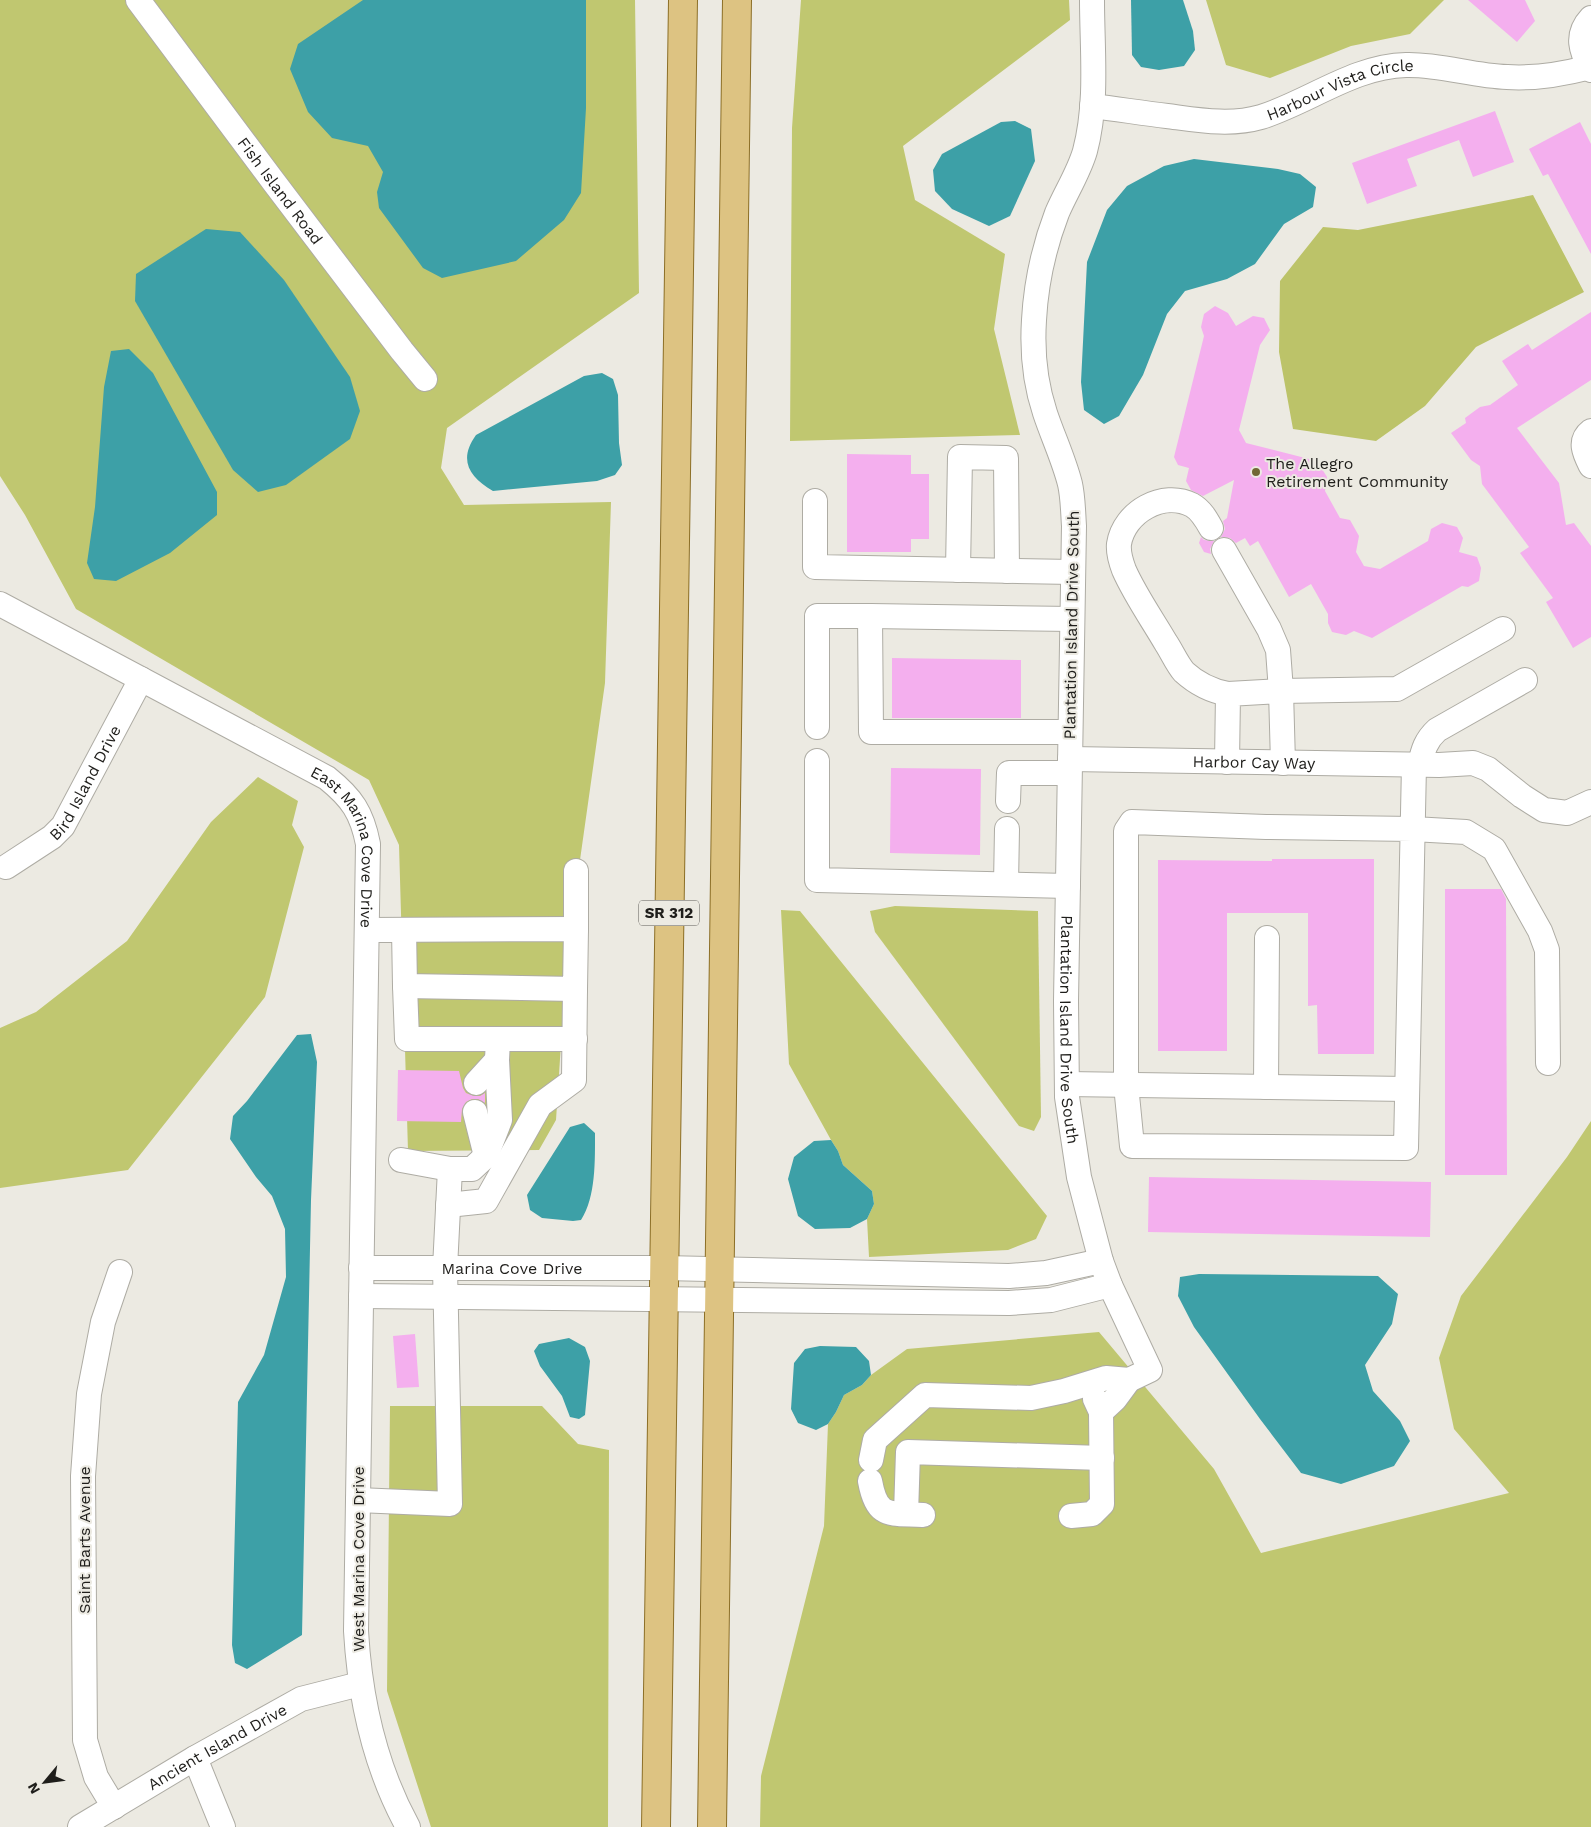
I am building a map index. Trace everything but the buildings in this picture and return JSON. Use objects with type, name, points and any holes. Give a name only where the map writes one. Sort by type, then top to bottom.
[{"type":"main road","name":"SR 312","points":[[656,1827],[683,0]]},
{"type":"main road","points":[[712,1827],[737,0]]},
{"type":"street","name":"Fish Island Road","points":[[138,0],[273,181],[425,379]]},
{"type":"street","name":"Plantation Island Drive South","points":[[1092,0],[1094,72],[1092,106],[1085,152],[1057,214],[1044,253],[1036,286],[1034,362],[1044,412],[1064,462],[1071,486],[1074,526],[1069,766],[1067,1097],[1079,1177],[1101,1261],[1140,1375]]},
{"type":"street","name":"Harbour Vista Circle","points":[[1092,106],[1207,122],[1230,122],[1260,117],[1360,74],[1383,67],[1406,65],[1433,67],[1507,77],[1540,76],[1590,68],[1582,52],[1581,37],[1586,24],[1591,18]]},
{"type":"street","points":[[1591,431],[1583,442],[1584,452],[1591,466]]},
{"type":"street","points":[[958,570],[960,457],[1006,458],[1007,571]]},
{"type":"street","points":[[1212,528],[1202,513],[1180,500],[1154,503],[1139,511],[1131,519],[1124,530],[1119,544],[1124,571],[1184,671],[1215,691],[1228,694],[1397,689],[1503,629]]},
{"type":"street","points":[[814,501],[815,567],[1073,572]]},
{"type":"street","points":[[1224,550],[1269,629],[1278,650],[1283,763]]},
{"type":"street","name":"East Marina Cove Drive","points":[[0,604],[327,778],[343,791],[356,807],[364,826],[368,844],[361,1282]]},
{"type":"street","points":[[817,727],[817,616],[1072,619]]},
{"type":"street","points":[[870,616],[871,732],[1070,732]]},
{"type":"street","name":"Bird Island Drive","points":[[6,868],[52,837],[63,826],[141,678]]},
{"type":"street","points":[[1525,680],[1437,730],[1429,737],[1424,748],[1424,765],[1413,828],[1406,1148],[1132,1146],[1126,1085],[1126,831],[1132,822],[1266,827],[1413,828],[1466,832],[1494,849],[1540,931],[1547,950],[1548,1064]]},
{"type":"street","points":[[1227,762],[1228,694]]},
{"type":"street","points":[[817,761],[817,880],[1068,886]]},
{"type":"street","name":"Harbor Cay Way","points":[[1008,801],[1008,773],[1069,766],[1227,762],[1424,765],[1473,763],[1488,769],[1522,796],[1544,810],[1567,813],[1591,802]]},
{"type":"street","points":[[1006,884],[1007,829]]},
{"type":"street","points":[[448,1206],[486,1201],[540,1105],[574,1080],[576,871]]},
{"type":"street","points":[[366,930],[576,929]]},
{"type":"street","points":[[404,930],[407,1039],[498,1050],[575,1039]]},
{"type":"street","points":[[1266,1087],[1267,938]]},
{"type":"street","points":[[405,986],[575,989]]},
{"type":"street","points":[[476,1082],[498,1050]]},
{"type":"street","points":[[401,1160],[450,1169],[472,1169],[486,1156],[500,1120],[498,1050]]},
{"type":"street","points":[[1067,1084],[1407,1089]]},
{"type":"street","points":[[475,1112],[486,1156]]},
{"type":"street","points":[[358,1500],[450,1504],[445,1268],[450,1169]]},
{"type":"street","points":[[664,1268],[1009,1276],[1046,1273],[1101,1261]]},
{"type":"street","name":"Marina Cove Drive","points":[[361,1282],[445,1268],[664,1268]]},
{"type":"street","name":"Saint Barts Avenue","points":[[114,1806],[96,1777],[84,1740],[83,1476],[89,1394],[103,1322],[120,1272]]},
{"type":"street","name":"Marina Cove Drive","points":[[361,1282],[445,1296],[663,1299]]},
{"type":"street","name":"West Marina Cove Drive","points":[[361,1282],[356,1631],[360,1684],[369,1726],[382,1770],[408,1827]]},
{"type":"street","points":[[663,1299],[1009,1303],[1052,1300],[1110,1285]]},
{"type":"street","points":[[1102,1458],[908,1452],[915,1515],[891,1514],[880,1508],[874,1498],[871,1470],[875,1440],[925,1394],[1031,1398],[1064,1391],[1106,1378],[1140,1375]]},
{"type":"street","points":[[1102,1412],[1140,1375]]},
{"type":"street","points":[[1070,1516],[1092,1514],[1102,1504],[1102,1412],[1088,1384]]},
{"type":"street","name":"Ancient Island Drive","points":[[80,1827],[195,1758],[301,1699],[360,1684]]},
{"type":"street","points":[[195,1758],[223,1827]]},
{"type":"green space","points":[[0,0],[635,0],[639,293],[447,428],[441,468],[464,505],[611,502],[605,683],[567,952],[556,1120],[539,1150],[408,1151],[399,845],[369,780],[76,609],[25,515],[0,476]]},
{"type":"green space","points":[[801,0],[1069,0],[1070,20],[903,146],[915,200],[1005,254],[994,329],[1020,435],[790,441],[792,128]]},
{"type":"green space","points":[[1206,0],[1444,0],[1410,34],[1351,46],[1270,78],[1226,65]]},
{"type":"green space","points":[[1533,195],[1584,292],[1476,347],[1425,406],[1376,441],[1293,429],[1279,352],[1280,281],[1323,227],[1358,230]]},
{"type":"green space","points":[[258,777],[298,801],[292,825],[304,847],[265,997],[128,1170],[0,1188],[0,1028],[36,1012],[127,941],[211,822]]},
{"type":"green space","points":[[895,906],[1038,911],[1041,1117],[1034,1131],[1019,1126],[875,932],[870,911]]},
{"type":"green space","points":[[781,910],[800,911],[1047,1216],[1036,1239],[1008,1250],[869,1257],[867,1219],[874,1204],[872,1191],[843,1165],[838,1151],[789,1064]]},
{"type":"green space","points":[[1591,1121],[1591,1827],[760,1827],[761,1776],[824,1526],[828,1424],[844,1395],[862,1385],[871,1375],[907,1349],[1099,1332],[1214,1469],[1261,1553],[1509,1493],[1454,1429],[1439,1358],[1461,1296],[1567,1157]]},
{"type":"green space","points":[[390,1406],[542,1406],[578,1444],[609,1450],[608,1827],[431,1827],[387,1691]]},
{"type":"water","points":[[363,0],[586,0],[586,108],[581,193],[564,220],[516,261],[442,278],[423,268],[379,208],[377,192],[383,172],[368,146],[332,138],[308,112],[290,69],[298,44]]},
{"type":"water","points":[[1131,0],[1183,0],[1193,31],[1195,50],[1184,66],[1159,70],[1141,67],[1132,55]]},
{"type":"water","points":[[1015,121],[1031,129],[1035,161],[1010,216],[989,226],[952,209],[935,191],[933,170],[942,154],[1001,122]]},
{"type":"water","points":[[1194,159],[1278,169],[1300,174],[1316,187],[1313,207],[1284,224],[1255,264],[1227,279],[1185,291],[1167,314],[1143,375],[1119,416],[1104,424],[1084,410],[1081,382],[1087,262],[1107,210],[1127,186],[1164,166]]},
{"type":"water","points":[[206,229],[240,232],[284,280],[350,377],[360,411],[350,439],[286,485],[258,492],[233,470],[135,301],[136,274]]},
{"type":"water","points":[[129,349],[153,373],[217,492],[217,515],[170,553],[116,581],[94,579],[87,563],[95,507],[104,387],[111,351]]},
{"type":"water","points":[[602,373],[613,379],[618,395],[619,443],[622,465],[615,475],[597,481],[493,491],[472,474],[467,460],[468,452],[476,435],[584,376]]},
{"type":"water","points":[[311,1034],[317,1062],[311,1200],[302,1635],[247,1669],[235,1663],[232,1645],[238,1402],[264,1355],[286,1277],[285,1229],[272,1196],[256,1177],[230,1139],[233,1116],[247,1101],[297,1035]]},
{"type":"water","points":[[584,1123],[595,1133],[594,1178],[586,1211],[581,1220],[542,1218],[530,1210],[527,1195],[570,1127]]},
{"type":"water","points":[[831,1140],[838,1151],[843,1165],[872,1191],[874,1204],[867,1219],[850,1228],[815,1229],[798,1216],[788,1179],[794,1157],[814,1141]]},
{"type":"water","points":[[1199,1274],[1378,1276],[1398,1294],[1392,1324],[1365,1365],[1373,1391],[1400,1421],[1410,1441],[1394,1466],[1341,1484],[1301,1473],[1194,1327],[1178,1296],[1180,1277]]},
{"type":"water","points":[[569,1338],[585,1347],[590,1361],[585,1415],[579,1419],[570,1417],[562,1396],[540,1366],[534,1351],[539,1344]]},
{"type":"water","points":[[820,1346],[856,1347],[869,1361],[871,1375],[862,1385],[844,1395],[828,1424],[816,1430],[798,1423],[791,1409],[794,1363],[805,1349]]},
{"type":"place","name":"The Allegro Retirement Community","points":[[1256,472]]}]
